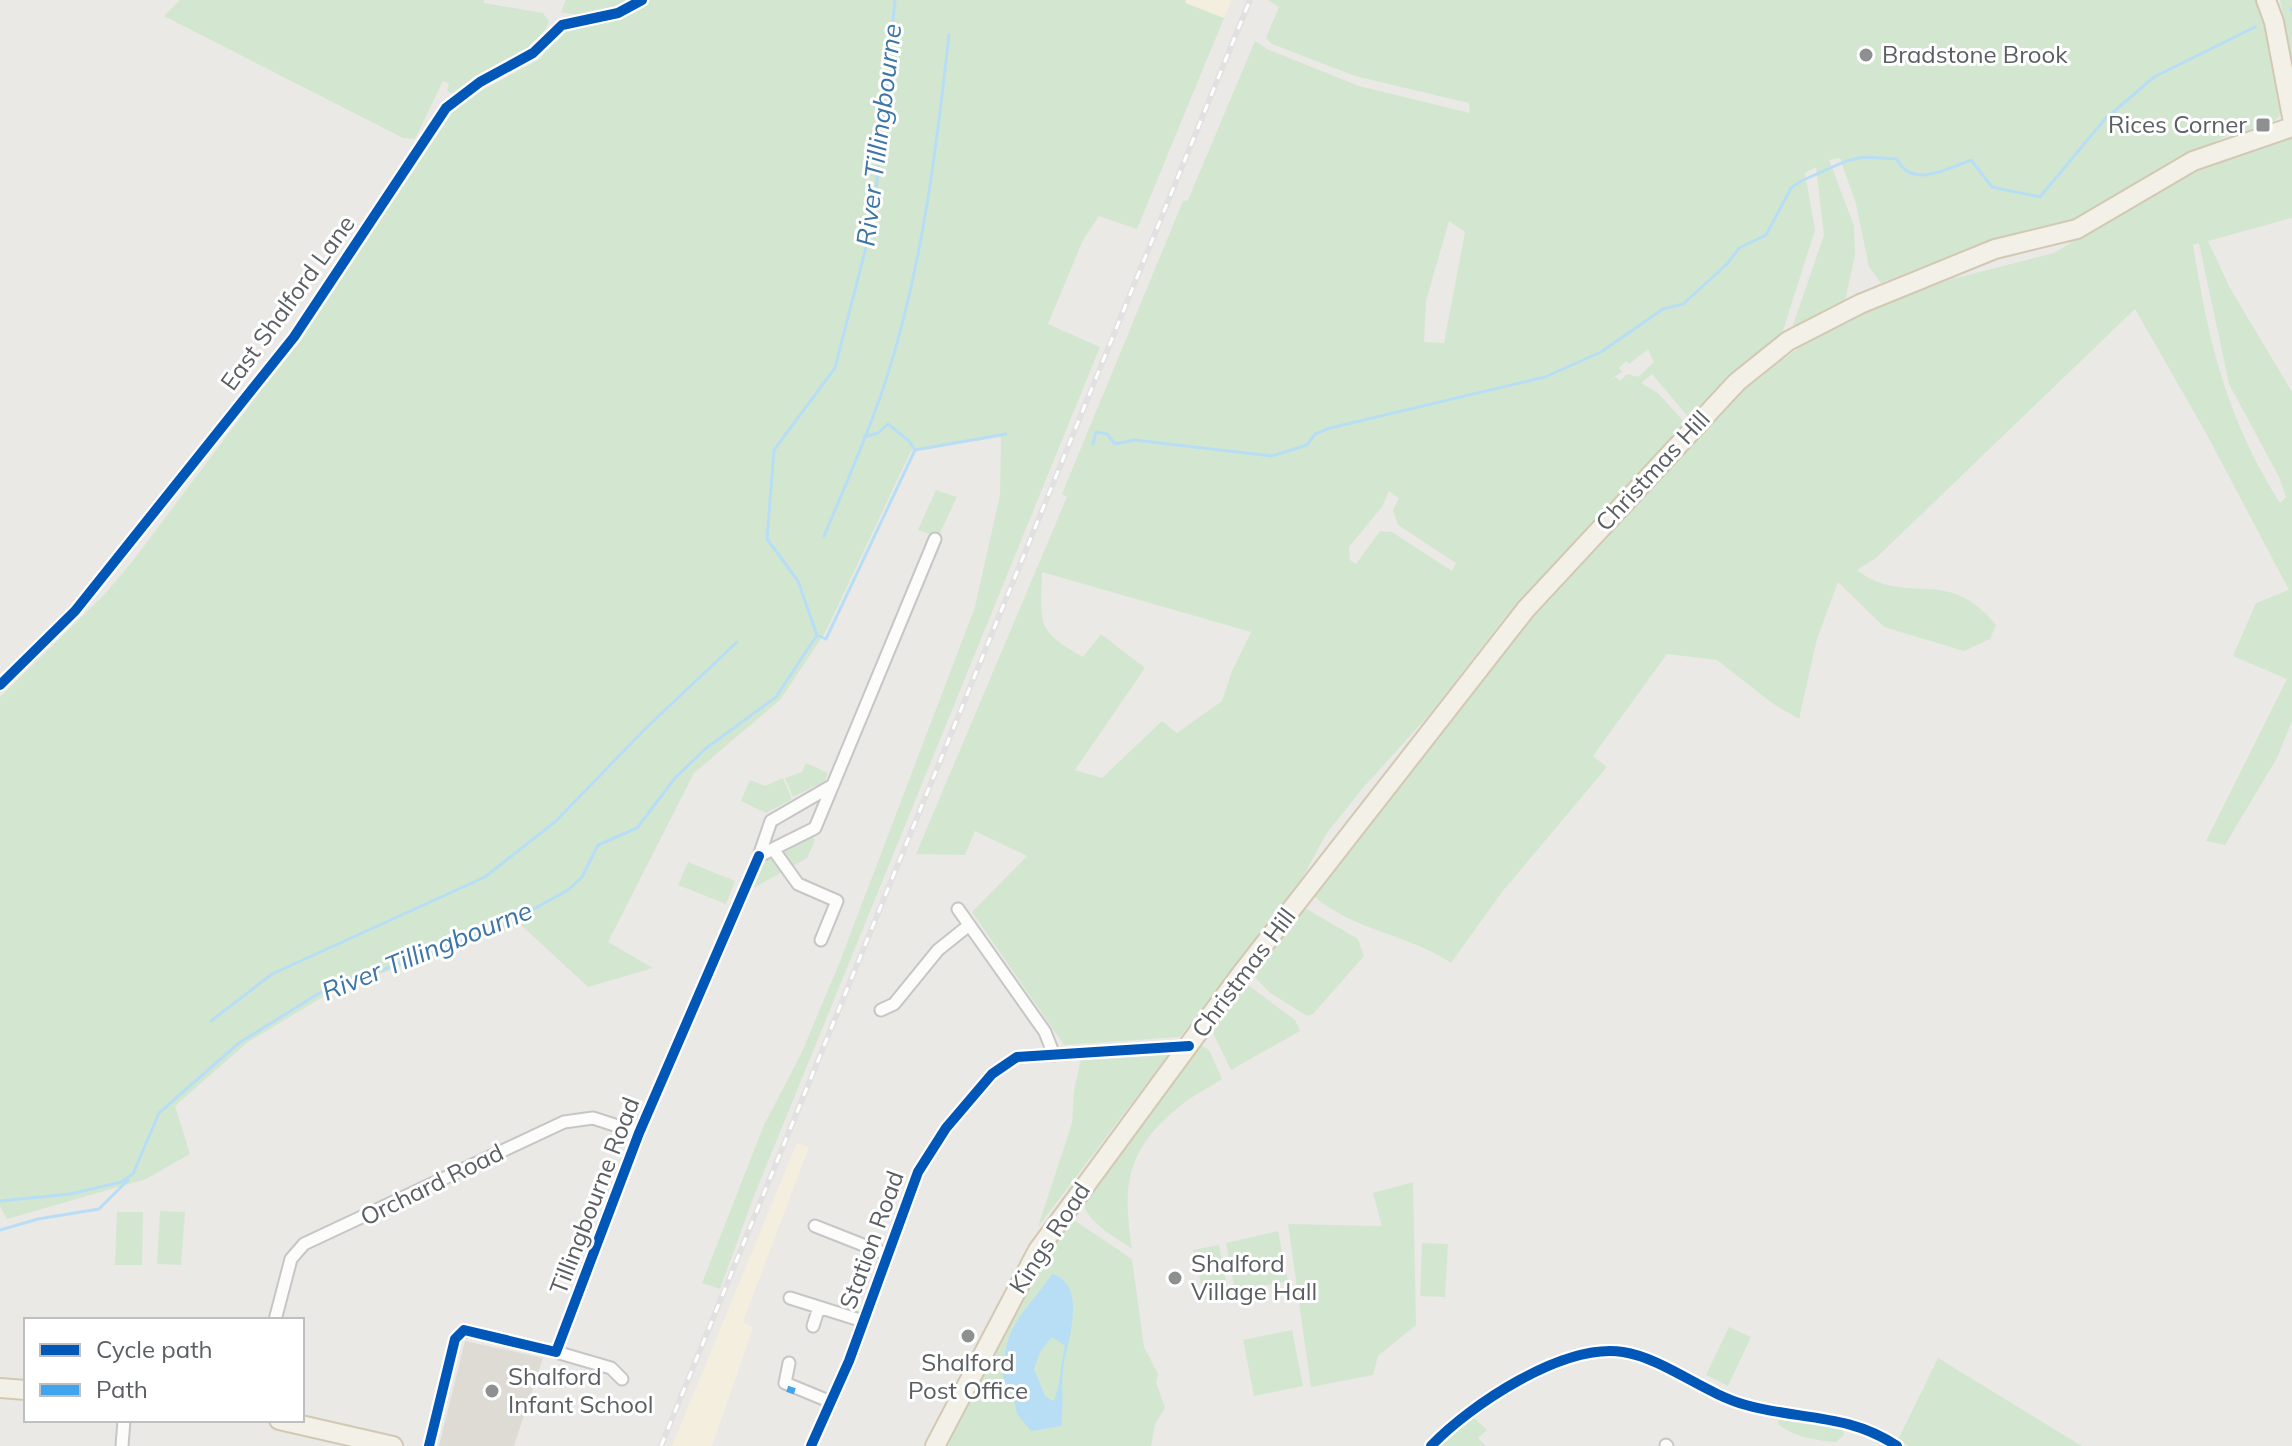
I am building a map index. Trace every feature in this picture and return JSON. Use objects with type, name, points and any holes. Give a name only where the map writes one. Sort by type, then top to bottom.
[{"type":"main road","points":[[2266,0],[2274,22],[2292,117]]},
{"type":"main road","name":"Christmas Hill","points":[[1189,1046],[1526,609],[1692,428],[1759,362],[1822,321],[1860,304],[1995,249],[2077,229],[2183,165],[2292,127]]},
{"type":"main road","name":"Kings Road","points":[[935,1446],[1038,1250],[1189,1046]]},
{"type":"main road","points":[[0,1388],[24,1390]]},
{"type":"main road","points":[[288,1422],[393,1446]]},
{"type":"street","name":"East Shalford Lane","points":[[0,685],[75,611],[294,337],[446,108],[480,82],[533,53],[562,25],[618,13],[642,0]]},
{"type":"street","points":[[759,856],[815,828],[935,539]]},
{"type":"street","name":"Tillingbourne Road","points":[[556,1352],[639,1133],[759,856],[771,821],[833,785]]},
{"type":"street","points":[[773,849],[798,884],[837,901],[821,940]]},
{"type":"street","points":[[958,909],[1045,1032],[1054,1055]]},
{"type":"street","points":[[881,1010],[894,1004],[934,955],[968,926]]},
{"type":"street","name":"Station Road","points":[[811,1446],[863,1321],[921,1165],[961,1110],[1009,1059],[1189,1046]]},
{"type":"street","name":"Orchard Road","points":[[276,1318],[291,1259],[304,1244],[564,1122],[593,1118],[639,1133]]},
{"type":"street","points":[[815,1226],[886,1254]]},
{"type":"street","points":[[790,1298],[863,1321]]},
{"type":"street","points":[[813,1326],[819,1307]]},
{"type":"street","points":[[429,1446],[455,1339],[464,1330],[611,1368],[622,1379]]},
{"type":"street","points":[[1431,1446],[1453,1423],[1483,1401],[1523,1379],[1568,1361],[1623,1352],[1744,1405],[1776,1413],[1815,1415],[1861,1429],[1897,1446]]},
{"type":"street","points":[[789,1363],[785,1383],[831,1402]]},
{"type":"street","points":[[122,1446],[124,1422]]},
{"type":"shaded area","points":[[1186,0],[1232,0],[1224,18],[1185,3]]},
{"type":"shaded area","points":[[797,1143],[809,1147],[743,1322],[753,1328],[712,1446],[672,1446]]},
{"type":"shaded area","name":"Shalford Infant School","points":[[465,1341],[543,1358],[514,1446],[439,1446]]},
{"type":"green space","points":[[180,0],[484,0],[484,3],[543,13],[549,21],[543,34],[521,54],[454,93],[447,92],[449,84],[443,81],[415,139],[403,138],[164,16]]},
{"type":"green space","points":[[566,0],[636,0],[609,10],[571,14],[561,12]]},
{"type":"green space","points":[[651,0],[1186,0],[1185,3],[1224,18],[1137,229],[1099,216],[1083,240],[1048,324],[1100,347],[754,1196],[720,1289],[702,1283],[764,1125],[801,1054],[839,964],[975,607],[1000,495],[1001,437],[911,451],[826,631],[780,700],[694,773],[608,942],[653,968],[588,987],[521,925],[336,989],[248,1042],[175,1106],[190,1154],[146,1179],[7,1219],[0,1206],[0,697],[105,594],[135,558],[313,321],[427,143],[460,102],[540,59],[556,37],[572,27],[618,16]]},
{"type":"green space","points":[[1268,0],[2258,0],[2282,103],[2279,117],[2269,125],[2231,134],[2168,164],[2100,207],[2051,230],[1985,243],[1881,283],[1869,267],[1856,204],[1840,158],[1829,160],[1854,226],[1855,255],[1845,301],[1795,327],[1793,325],[1824,235],[1816,167],[1805,173],[1815,230],[1781,337],[1745,364],[1690,419],[1652,374],[1641,383],[1658,393],[1685,423],[1506,616],[1429,715],[1362,789],[1326,834],[1303,877],[1180,1037],[1064,1045],[972,912],[1027,856],[975,831],[965,855],[916,854],[1067,497],[1062,494],[1183,201],[1188,200],[1255,41],[1267,49],[1359,86],[1470,113],[1469,103],[1355,76],[1272,44],[1266,38],[1279,7]],"holes":[[[1449,221],[1465,232],[1444,343],[1424,342],[1426,301]],[[1648,349],[1654,362],[1638,377],[1627,374],[1620,381],[1616,377],[1609,380],[1622,372],[1619,368],[1626,361],[1629,364]],[[1389,491],[1399,498],[1393,510],[1398,525],[1456,563],[1452,571],[1392,532],[1380,531],[1356,564],[1350,560],[1349,547],[1382,507]],[[1042,572],[1251,632],[1232,671],[1222,701],[1177,733],[1162,721],[1102,778],[1075,770],[1145,668],[1101,634],[1083,657],[1056,640],[1044,624]]]},
{"type":"green space","points":[[2280,0],[2292,0],[2292,59]]},
{"type":"green space","points":[[2292,135],[2292,218],[2208,241],[2230,288],[2292,392],[2292,721],[2277,758],[2225,845],[2206,841],[2287,679],[2233,656],[2256,603],[2289,590],[2206,433],[2135,309],[1876,558],[1857,570],[1875,581],[1892,586],[1943,591],[1960,596],[1978,607],[1996,625],[1990,639],[1964,651],[1884,627],[1838,582],[1817,639],[1799,719],[1772,703],[1717,660],[1667,654],[1593,756],[1607,767],[1502,892],[1451,963],[1417,945],[1346,917],[1314,896],[1505,646],[1749,384],[1799,348],[1866,311],[1952,279],[2054,253],[2185,174],[2241,149]],"holes":[[[2199,243],[2229,384],[2279,477],[2286,497],[2280,503],[2246,440],[2222,379],[2199,281],[2193,245]]]},
{"type":"green space","points":[[936,490],[957,497],[938,537],[918,530]]},
{"type":"green space","points":[[806,763],[828,773],[825,781],[793,797],[785,778],[802,772]]},
{"type":"green space","points":[[783,778],[792,799],[766,813],[741,801],[750,780],[765,786]]},
{"type":"green space","points":[[810,835],[815,840],[807,858],[790,868],[783,853],[785,848]]},
{"type":"green space","points":[[768,858],[777,860],[784,871],[750,890],[760,864]]},
{"type":"green space","points":[[688,862],[735,881],[726,904],[678,885]]},
{"type":"green space","points":[[1305,908],[1358,939],[1364,956],[1313,1014],[1307,1016],[1269,992],[1252,974]]},
{"type":"green space","points":[[1242,985],[1248,985],[1295,1020],[1300,1031],[1231,1070],[1211,1029]]},
{"type":"green space","points":[[1201,1045],[1209,1050],[1222,1079],[1185,1102],[1162,1122],[1138,1154],[1129,1187],[1132,1249],[1094,1222],[1083,1199]]},
{"type":"green space","points":[[1163,1049],[1169,1054],[1038,1227],[1072,1123],[1074,1091],[1081,1059],[1090,1053]]},
{"type":"green space","points":[[1413,1182],[1416,1325],[1378,1356],[1373,1375],[1311,1387],[1288,1224],[1382,1226],[1373,1193]]},
{"type":"green space","points":[[160,1211],[185,1212],[181,1265],[157,1264]]},
{"type":"green space","points":[[117,1212],[143,1212],[142,1265],[115,1265]]},
{"type":"green space","points":[[1074,1220],[1132,1259],[1144,1347],[1158,1374],[1156,1382],[1165,1408],[1155,1424],[1151,1446],[946,1446],[1024,1288],[1058,1233]]},
{"type":"green space","points":[[1278,1231],[1288,1281],[1235,1291],[1226,1243]]},
{"type":"green space","points":[[1422,1243],[1448,1244],[1445,1297],[1420,1296]]},
{"type":"green space","points":[[1219,1245],[1229,1296],[1205,1300],[1193,1250]]},
{"type":"green space","points":[[1729,1327],[1751,1337],[1728,1386],[1706,1375]]},
{"type":"green space","points":[[1292,1330],[1303,1386],[1254,1396],[1243,1340]]},
{"type":"green space","points":[[1938,1358],[2082,1446],[1909,1446],[1898,1440]]},
{"type":"green space","points":[[1472,1416],[1487,1430],[1478,1438],[1486,1446],[1438,1446]]},
{"type":"green space","points":[[1780,1417],[1843,1429],[1844,1435],[1836,1442],[1805,1437],[1778,1424]]},
{"type":"water","points":[[1052,1274],[1063,1280],[1073,1302],[1063,1369],[1061,1426],[1031,1431],[1017,1414],[1011,1387],[1003,1380],[1004,1360],[1017,1321]],"holes":[[[1052,1337],[1065,1346],[1057,1391],[1053,1401],[1045,1396],[1034,1369],[1040,1352]]]},
{"type":"waterway","name":"River Tillingbourne","points":[[817,635],[798,581],[767,539],[774,450],[835,368],[873,220],[895,0]]},
{"type":"waterway","points":[[1093,444],[1096,432],[1107,434],[1115,444],[1134,440],[1272,456],[1307,445],[1315,434],[1330,428],[1545,377],[1601,352],[1663,309],[1683,304],[1727,264],[1739,248],[1766,235],[1791,188],[1801,181],[1846,161],[1864,157],[1897,159],[1903,168],[1920,175],[1941,172],[1971,160],[1992,187],[2040,197],[2105,119],[2154,77],[2255,27]]},
{"type":"waterway","points":[[824,536],[878,402],[909,297],[933,167],[949,35]]},
{"type":"waterway","points":[[864,437],[878,433],[888,424],[915,450]]},
{"type":"waterway","points":[[817,635],[826,639],[915,450],[1006,434]]},
{"type":"waterway","name":"River Tillingbourne","points":[[0,1201],[70,1194],[121,1182],[133,1174],[159,1113],[239,1043],[321,992],[503,926],[568,890],[582,877],[598,845],[637,828],[675,778],[705,749],[776,697],[817,635]]},
{"type":"waterway","points":[[211,1021],[272,974],[485,877],[556,821],[646,728],[737,642]]},
{"type":"waterway","points":[[0,1230],[38,1219],[99,1209],[128,1180]]},
{"type":"railway","points":[[661,1446],[1250,0]]},
{"type":"marked path","points":[[790,1393],[792,1387]]},
{"type":"cycle path","points":[[0,685],[75,611],[294,337],[446,108],[480,82],[533,53],[562,25],[618,13],[642,0]]},
{"type":"cycle path","points":[[429,1446],[455,1339],[464,1330],[556,1352],[639,1133],[759,856]]},
{"type":"cycle path","points":[[811,1446],[849,1361],[918,1172],[946,1128],[992,1074],[1017,1057],[1189,1046]]},
{"type":"cycle path","points":[[1431,1446],[1469,1413],[1519,1380],[1573,1357],[1599,1352],[1623,1352],[1638,1356],[1731,1400],[1765,1410],[1841,1422],[1879,1435],[1897,1446]]},
{"type":"place","name":"Bradstone Brook","points":[[1866,55]]},
{"type":"place","name":"Rices Corner","points":[[2263,125]]},
{"type":"place","name":"Shalford Village Hall","points":[[1175,1278]]},
{"type":"place","name":"Shalford Post Office","points":[[968,1336]]},
{"type":"place","name":"Shalford Infant School","points":[[492,1391]]}]
